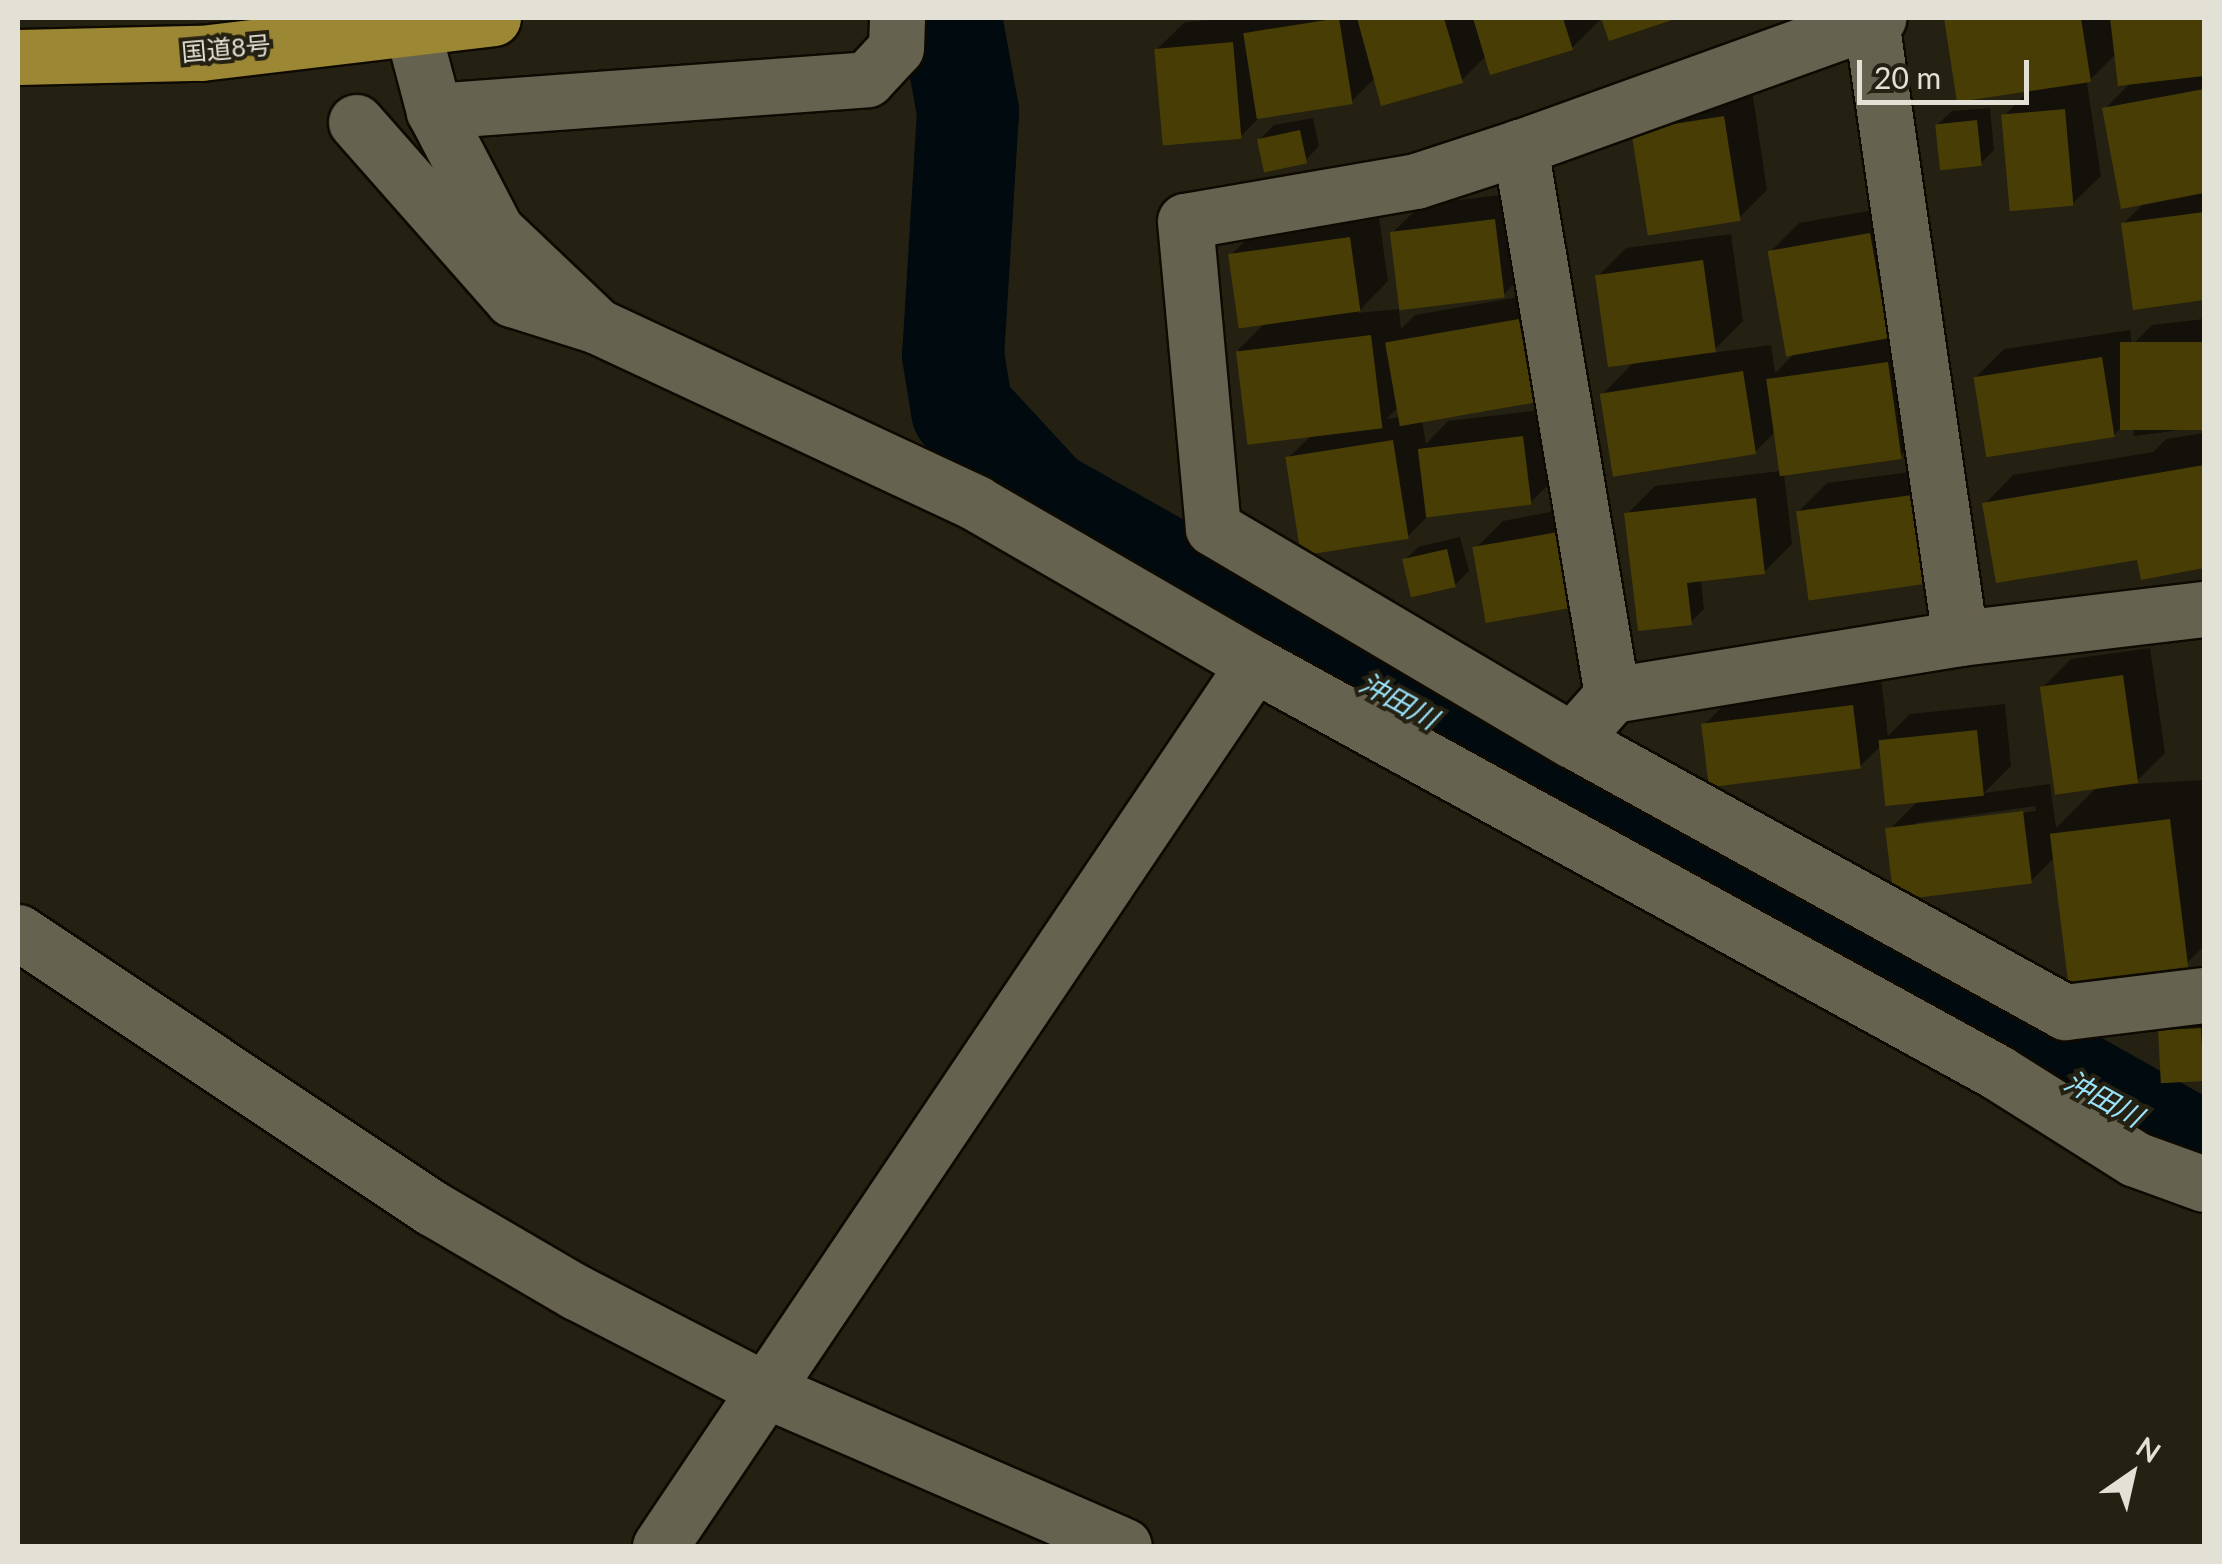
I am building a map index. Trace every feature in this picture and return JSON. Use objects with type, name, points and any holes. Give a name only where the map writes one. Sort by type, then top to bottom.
[{"type":"highway","name":"国道8号","points":[[18,58],[201,53],[493,18]]},
{"type":"street","points":[[434,111],[867,79],[896,48],[897,18]]},
{"type":"street","points":[[1960,638],[1875,19],[1416,181],[1185,222],[1213,528],[1572,740],[2065,1012],[2204,996]]},
{"type":"street","points":[[412,28],[434,111],[496,230],[597,326]]},
{"type":"street","points":[[356,122],[512,299],[597,326],[976,503],[1254,664],[1997,1072],[2135,1159],[2204,1184]]},
{"type":"street","points":[[1520,147],[1612,695]]},
{"type":"street","points":[[1572,740],[1612,695],[1960,638],[2204,609]]},
{"type":"street","points":[[660,1546],[1254,664]]},
{"type":"street","points":[[18,932],[432,1208],[768,1391],[1124,1546]]},
{"type":"building","points":[[1339,18],[1353,104],[1257,119],[1243,33]]},
{"type":"building","points":[[1357,18],[1444,18],[1463,83],[1381,106]]},
{"type":"building","points":[[1473,18],[1563,18],[1573,50],[1490,75]]},
{"type":"building","points":[[1601,18],[1678,18],[1609,41]]},
{"type":"building","points":[[1944,18],[2081,18],[2091,82],[1957,102]]},
{"type":"building","points":[[2110,18],[2204,18],[2204,76],[2118,86]]},
{"type":"building","points":[[1233,42],[1241,139],[1163,146],[1154,49]]},
{"type":"building","points":[[2204,89],[2204,193],[2121,209],[2102,108]]},
{"type":"building","points":[[2065,109],[2073,206],[2010,211],[2001,115]]},
{"type":"building","points":[[1724,116],[1741,221],[1648,235],[1631,131]]},
{"type":"building","points":[[1977,120],[1982,166],[1940,170],[1935,124]]},
{"type":"building","points":[[1300,130],[1307,163],[1264,172],[1257,139]]},
{"type":"building","points":[[2204,212],[2204,300],[2133,310],[2121,223]]},
{"type":"building","points":[[1495,219],[1505,297],[1399,310],[1390,232]]},
{"type":"building","points":[[1870,233],[1889,338],[1786,356],[1768,251]]},
{"type":"building","points":[[1350,237],[1360,311],[1239,328],[1228,254]]},
{"type":"building","points":[[1703,260],[1716,352],[1608,367],[1595,275]]},
{"type":"building","points":[[1519,319],[1534,403],[1400,426],[1385,343]]},
{"type":"building","points":[[1371,335],[1382,428],[1247,445],[1236,352]]},
{"type":"building","points":[[2120,342],[2204,342],[2204,430],[2120,430]]},
{"type":"building","points":[[2102,357],[2115,437],[1986,457],[1974,377]]},
{"type":"building","points":[[1888,362],[1902,459],[1780,476],[1766,379]]},
{"type":"building","points":[[1743,371],[1756,454],[1613,477],[1600,394]]},
{"type":"building","points":[[1523,436],[1531,504],[1426,517],[1418,449]]},
{"type":"building","points":[[1393,440],[1409,539],[1301,556],[1285,457]]},
{"type":"building","points":[[2204,465],[2204,568],[2141,580],[2137,560],[1996,583],[1982,503]]},
{"type":"building","points":[[1912,495],[1925,584],[1809,600],[1796,511]]},
{"type":"building","points":[[1756,498],[1765,574],[1687,583],[1692,625],[1638,631],[1624,513]]},
{"type":"building","points":[[1558,532],[1571,608],[1486,623],[1472,547]]},
{"type":"building","points":[[1447,549],[1456,587],[1411,597],[1402,559]]},
{"type":"building","points":[[2123,675],[2138,783],[2055,795],[2040,687]]},
{"type":"building","points":[[1853,705],[1861,769],[1709,787],[1701,724]]},
{"type":"building","points":[[1977,730],[1984,796],[1885,806],[1879,740]]},
{"type":"building","points":[[2023,811],[2032,883],[1894,900],[1885,828]]},
{"type":"building","points":[[2170,819],[2188,967],[2068,982],[2050,834]]},
{"type":"building","points":[[2201,1028],[2204,1081],[2161,1083],[2158,1030]]},
{"type":"waterway","name":"沖田川","points":[[951,18],[968,112],[953,355],[962,410],[1045,500],[2204,1154]]}]
